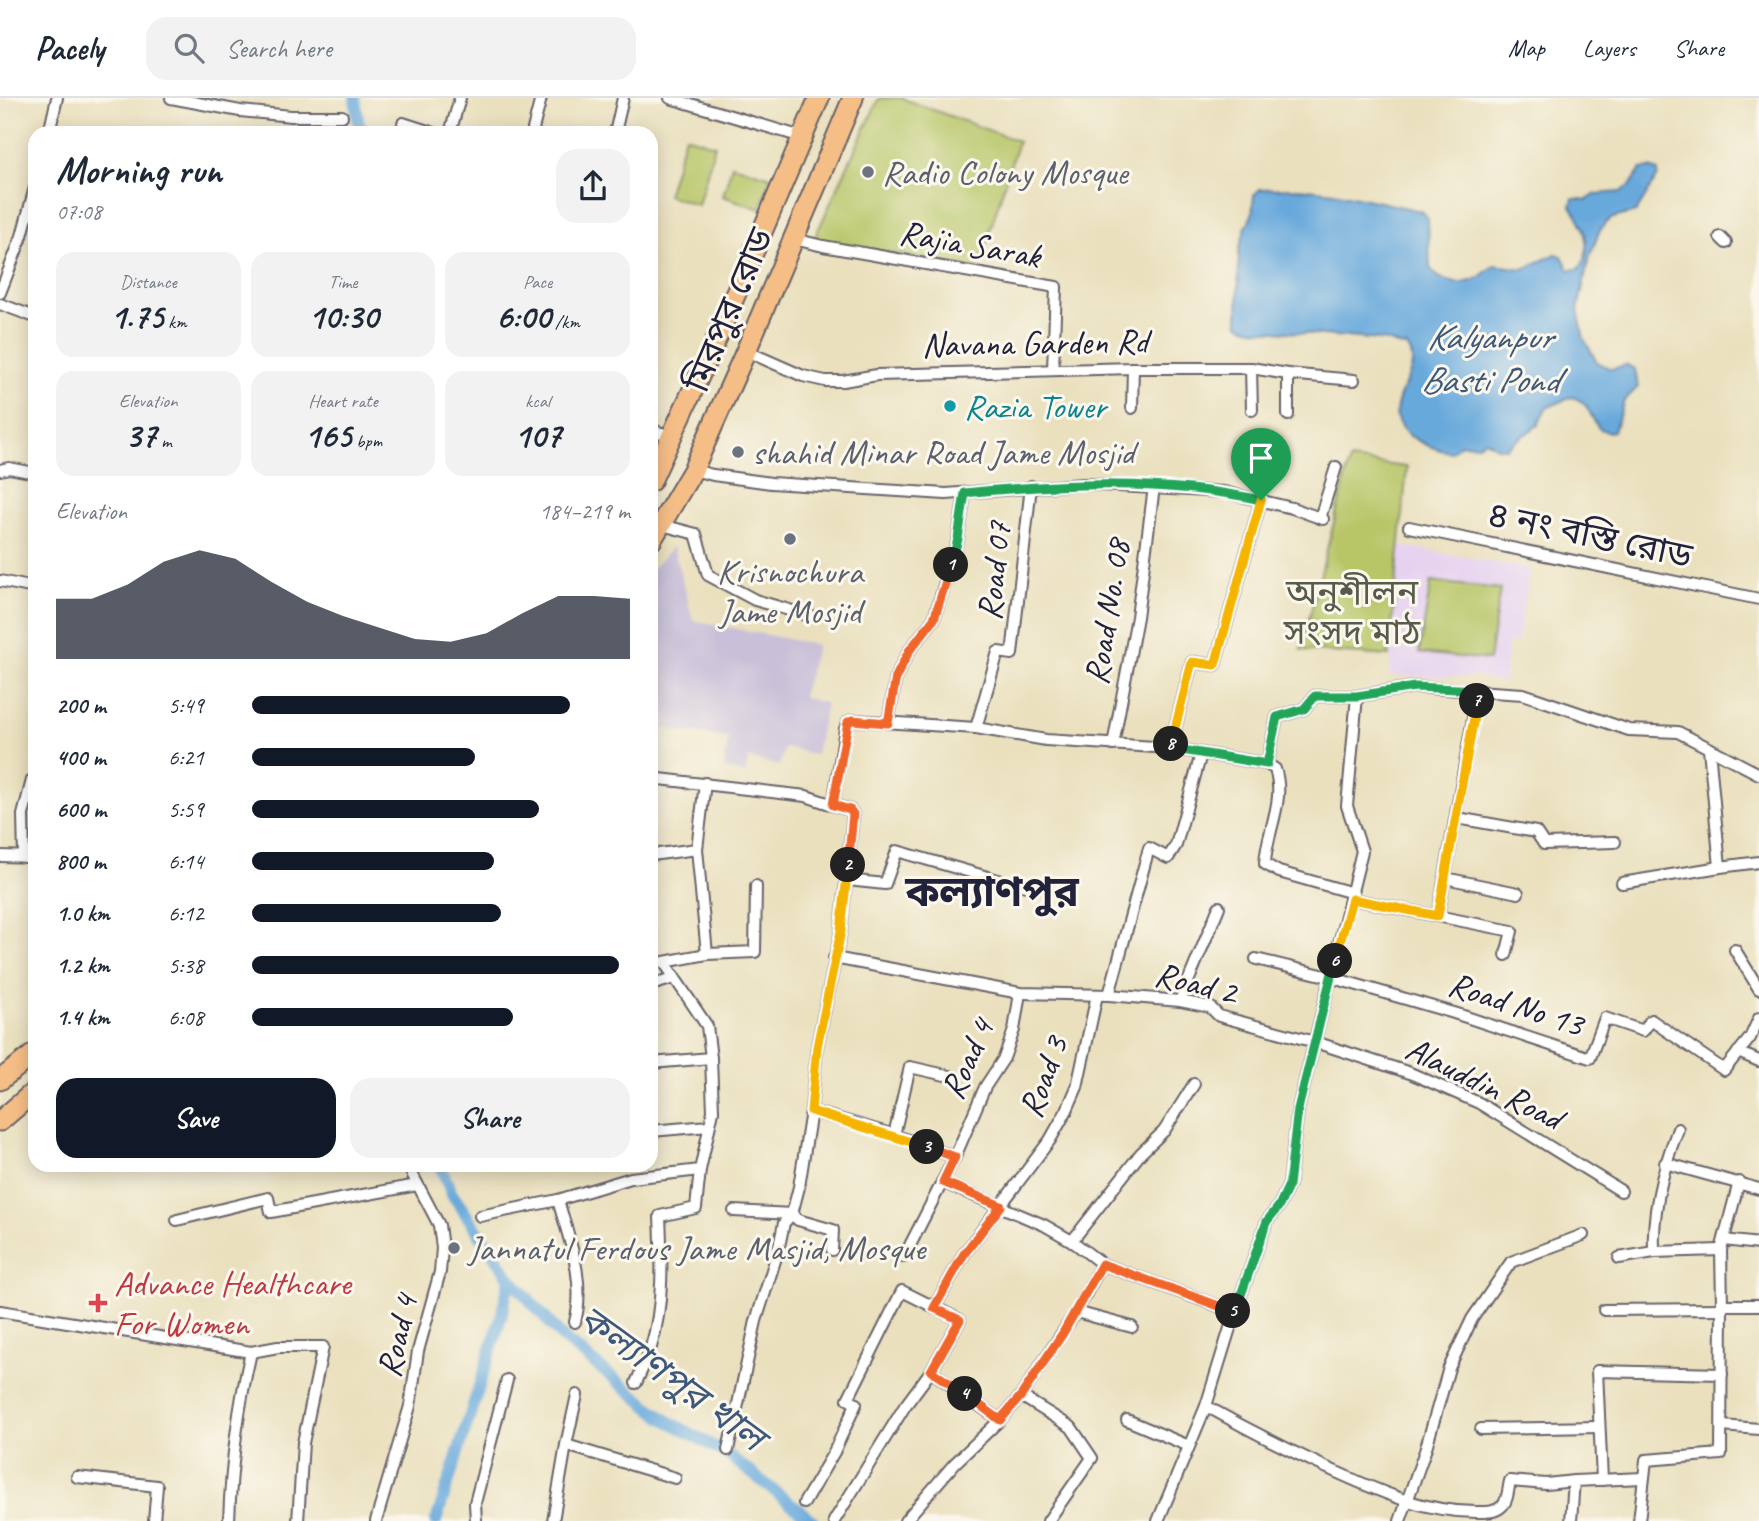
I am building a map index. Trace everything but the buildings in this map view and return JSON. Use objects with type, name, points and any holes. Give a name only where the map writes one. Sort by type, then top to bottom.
[{"type":"highway","name":"মিরপুর রোড","points":[[658,467],[819,98]]},
{"type":"highway","name":"মিরপুর রোড","points":[[658,531],[694,470],[853,98]]},
{"type":"highway","points":[[0,1080],[28,1058]]},
{"type":"highway","points":[[0,1089],[16,1107]]},
{"type":"highway","points":[[0,1121],[28,1097]]},
{"type":"street","points":[[51,126],[57,98]]},
{"type":"street","points":[[171,98],[240,111],[291,116],[342,116]]},
{"type":"street","points":[[452,126],[460,98]]},
{"type":"street","points":[[534,126],[541,98]]},
{"type":"street","points":[[617,126],[623,98]]},
{"type":"street","points":[[670,98],[802,137]]},
{"type":"street","points":[[403,123],[412,126]]},
{"type":"street","points":[[0,293],[3,278],[22,236],[28,213]]},
{"type":"street","points":[[22,236],[28,237]]},
{"type":"street","name":"Rajia Sarak","points":[[794,239],[863,254],[1056,287],[1053,370]]},
{"type":"street","points":[[0,303],[28,314]]},
{"type":"street","name":"Navana Garden Rd","points":[[746,351],[803,376],[825,381],[877,375],[1133,368],[1251,368],[1354,380]]},
{"type":"street","points":[[1132,408],[1133,368]]},
{"type":"street","points":[[1251,368],[1252,410]]},
{"type":"street","points":[[1288,374],[1288,415]]},
{"type":"street","points":[[658,432],[673,436]]},
{"type":"street","points":[[694,470],[771,483],[965,493],[1083,484],[1224,492],[1261,500],[1321,519],[1336,467]]},
{"type":"street","points":[[0,470],[9,468],[28,472]]},
{"type":"street","name":"Road 07","points":[[976,729],[998,653],[1012,654],[1031,486]]},
{"type":"street","name":"Road No. 08","points":[[1113,745],[1137,617],[1154,487]]},
{"type":"street","points":[[888,723],[896,677],[909,651],[934,619],[958,539],[965,493]]},
{"type":"street","points":[[1170,748],[1192,662],[1215,665],[1261,500]]},
{"type":"street","name":"৪ নং বস্তি রোড","points":[[1409,527],[1759,599]]},
{"type":"street","points":[[658,533],[696,534],[708,575],[755,600],[813,617]]},
{"type":"street","points":[[0,582],[28,587]]},
{"type":"street","points":[[1267,764],[1277,717],[1304,709],[1315,696],[1357,696],[1415,687],[1522,694],[1629,730],[1678,732],[1759,774]]},
{"type":"street","points":[[1438,916],[1478,690]]},
{"type":"street","points":[[1158,1521],[1206,1406],[1267,1221],[1279,1206],[1289,1185],[1298,1109],[1362,851],[1347,806],[1357,696]]},
{"type":"street","points":[[833,805],[848,722],[852,720],[976,729],[1046,740],[1170,748],[1267,764],[1275,769],[1277,774],[1278,807],[1266,846],[1265,864],[1279,872],[1352,896],[1512,931],[1506,955]]},
{"type":"street","points":[[1709,748],[1720,867]]},
{"type":"street","name":"Road 3","points":[[934,1308],[964,1254],[1050,1140],[1067,1110],[1077,1087],[1149,848],[1168,858],[1176,845],[1201,754]]},
{"type":"street","points":[[658,779],[806,796],[850,810],[853,814],[841,931],[817,1047],[811,1111],[799,1187],[792,1213],[784,1223],[756,1321],[728,1450]]},
{"type":"street","points":[[705,783],[696,849],[707,954]]},
{"type":"street","points":[[28,796],[23,815],[28,845]]},
{"type":"street","points":[[1457,818],[1536,832],[1544,844],[1615,842]]},
{"type":"street","points":[[658,854],[696,849]]},
{"type":"street","points":[[847,880],[886,884],[897,851],[1036,888]]},
{"type":"street","points":[[0,856],[28,857]]},
{"type":"street","points":[[1622,883],[1759,862]]},
{"type":"street","points":[[1445,878],[1518,893]]},
{"type":"street","points":[[636,1383],[651,1346],[658,1311],[662,1254],[660,1216],[696,1208],[699,1170],[713,1111],[707,1026],[664,962],[707,954],[755,952],[756,886]]},
{"type":"street","points":[[1180,1001],[1219,907]]},
{"type":"street","points":[[1735,950],[1759,989]]},
{"type":"street","name":"Road 3","points":[[834,958],[1020,993]]},
{"type":"street","points":[[1256,959],[1331,977]]},
{"type":"street","points":[[658,982],[673,976]]},
{"type":"street","name":"Road No 13","points":[[1331,977],[1498,1026],[1590,1058],[1605,1018],[1643,1031],[1651,1020],[1724,1070],[1738,1052]]},
{"type":"street","name":"Road 2","points":[[1020,993],[1103,995],[1180,1001],[1210,1007],[1219,1016],[1315,1042]]},
{"type":"street","name":"Road 4","points":[[904,1257],[955,1157],[985,1087],[1004,1059],[1014,1030],[1020,993]]},
{"type":"street","points":[[1759,1018],[1750,1038],[1738,1052],[1759,1061]]},
{"type":"street","name":"Alauddin Road","points":[[1315,1042],[1410,1073],[1479,1103],[1621,1191]]},
{"type":"street","points":[[658,1062],[711,1058]]},
{"type":"street","points":[[894,1135],[910,1067],[954,1077]]},
{"type":"street","points":[[1072,1241],[1141,1153],[1164,1131],[1194,1084]]},
{"type":"street","points":[[811,1111],[894,1135],[955,1157]]},
{"type":"street","points":[[658,1130],[709,1126]]},
{"type":"street","points":[[1654,1252],[1654,1222],[1665,1163],[1678,1129]]},
{"type":"street","points":[[1665,1163],[1759,1189]]},
{"type":"street","points":[[480,1216],[558,1200],[631,1178],[699,1170]]},
{"type":"street","name":"Road 4","points":[[376,1521],[411,1406],[418,1351],[440,1272],[442,1248],[439,1225],[411,1172]]},
{"type":"street","points":[[943,1182],[1044,1226],[1072,1241],[1102,1264],[1235,1312]]},
{"type":"street","points":[[1639,1521],[1646,1460],[1721,1454],[1723,1245],[1739,1182]]},
{"type":"street","points":[[177,1220],[268,1198],[271,1212],[417,1185]]},
{"type":"street","points":[[558,1200],[578,1280],[580,1296],[575,1322]]},
{"type":"street","points":[[734,1210],[792,1213],[798,1220],[833,1230],[832,1250]]},
{"type":"street","points":[[1399,1521],[1425,1451],[1449,1368],[1472,1319],[1511,1262],[1583,1235]]},
{"type":"street","points":[[1619,1258],[1723,1245],[1759,1244]]},
{"type":"street","points":[[905,1521],[955,1463],[1021,1396],[1076,1312],[1102,1264]]},
{"type":"street","points":[[804,1503],[834,1452],[856,1404],[848,1399],[902,1291],[960,1320],[931,1371],[905,1406],[834,1521]]},
{"type":"street","points":[[1604,1310],[1759,1305]]},
{"type":"street","points":[[0,1311],[251,1352],[278,1347],[323,1348],[303,1443],[298,1521]]},
{"type":"street","points":[[1076,1312],[1132,1327]]},
{"type":"street","points":[[229,1521],[231,1475],[241,1395],[251,1352]]},
{"type":"street","points":[[931,1371],[1000,1420]]},
{"type":"street","points":[[1602,1480],[1597,1371],[1722,1374]]},
{"type":"street","points":[[476,1521],[475,1503],[508,1380]]},
{"type":"street","points":[[553,1521],[577,1395]]},
{"type":"street","points":[[1021,1396],[1071,1427],[1092,1458],[1048,1521]]},
{"type":"street","points":[[1206,1406],[1285,1450],[1406,1501],[1444,1510],[1492,1511],[1501,1507],[1506,1500],[1510,1481],[1546,1483],[1643,1478]]},
{"type":"street","points":[[1127,1420],[1189,1446]]},
{"type":"street","points":[[1722,1426],[1759,1429]]},
{"type":"street","points":[[1481,1429],[1598,1427]]},
{"type":"street","points":[[566,1445],[675,1478]]},
{"type":"street","points":[[77,1477],[157,1486],[154,1521]]},
{"type":"street","points":[[1571,1521],[1574,1482]]},
{"type":"shaded area","points":[[1399,545],[1530,569],[1517,643],[1508,643],[1504,682],[1479,677],[1389,676]]},
{"type":"shaded area","points":[[673,546],[693,620],[817,645],[802,697],[826,703],[816,755],[785,747],[779,766],[749,758],[745,773],[724,769],[728,738],[658,728],[658,562]]},
{"type":"green space","points":[[879,98],[901,98],[1018,141],[978,269],[814,239]]},
{"type":"green space","points":[[685,136],[715,145],[698,205],[667,195]]},
{"type":"green space","points":[[732,165],[771,177],[760,209],[723,196]]},
{"type":"green space","name":"অনুশীলন সংসদ মাঠ","points":[[1350,460],[1407,467],[1389,656],[1301,650]]},
{"type":"green space","points":[[1431,582],[1500,589],[1489,660],[1419,653]]},
{"type":"water","name":"Kalyanpur Basti Pond","points":[[1641,169],[1658,171],[1658,176],[1636,212],[1613,218],[1605,223],[1599,232],[1588,262],[1578,310],[1584,339],[1597,362],[1611,369],[1626,365],[1635,369],[1638,387],[1624,401],[1614,431],[1600,429],[1586,406],[1572,397],[1546,408],[1538,425],[1506,448],[1498,448],[1485,440],[1478,445],[1461,444],[1451,452],[1441,450],[1415,439],[1402,427],[1397,416],[1397,404],[1411,368],[1412,357],[1406,346],[1370,339],[1253,329],[1238,322],[1239,250],[1252,215],[1254,195],[1260,189],[1299,188],[1334,192],[1421,211],[1428,219],[1430,268],[1445,280],[1464,283],[1476,279],[1495,265],[1523,269],[1556,254],[1562,256],[1569,270],[1579,269],[1586,254],[1586,246],[1580,220],[1571,206],[1573,198],[1587,200],[1596,194],[1620,192],[1630,186]]},
{"type":"waterway","name":"কল্যাণপুর খাল","points":[[355,98],[359,126]]},
{"type":"waterway","name":"কল্যাণপুর খাল","points":[[443,1172],[452,1194],[510,1278],[563,1338],[663,1418],[727,1454],[813,1521]]},
{"type":"waterway","points":[[436,1521],[501,1318],[510,1278]]},
{"type":"place","name":"Radio Colony Mosque","points":[[868,172]]},
{"type":"place","name":"Razia Tower","points":[[950,406]]},
{"type":"place","name":"shahid Minar Road Jame Mosjid","points":[[738,452]]},
{"type":"place","name":"Krisnochura Jame Mosjid","points":[[790,539]]},
{"type":"place","name":"Jannatul Ferdous Jame Masjid, Mosque","points":[[454,1248]]},
{"type":"place","name":"Advance Healthcare For Women","points":[[98,1303]]},
{"type":"district","name":"কল্যাণপুর","points":[[992,892]]},
{"type":"route","points":[[1083,484],[1224,492],[1261,500],[1215,665],[1192,662],[1170,748],[1267,764],[1277,717],[1304,709],[1315,696],[1357,696],[1415,687],[1478,690],[1438,916],[1352,899],[1298,1109],[1289,1167],[1289,1185],[1279,1206],[1267,1221],[1235,1312],[1102,1264],[1063,1333],[1021,1396],[1000,1420],[931,1371],[960,1320],[934,1308],[964,1254],[1001,1206],[943,1182],[955,1157],[894,1135],[811,1111],[817,1047],[841,931],[853,814],[850,810],[833,805],[845,729],[852,720],[888,723],[896,677],[909,651],[934,619],[958,539],[965,493],[1083,484]]}]
